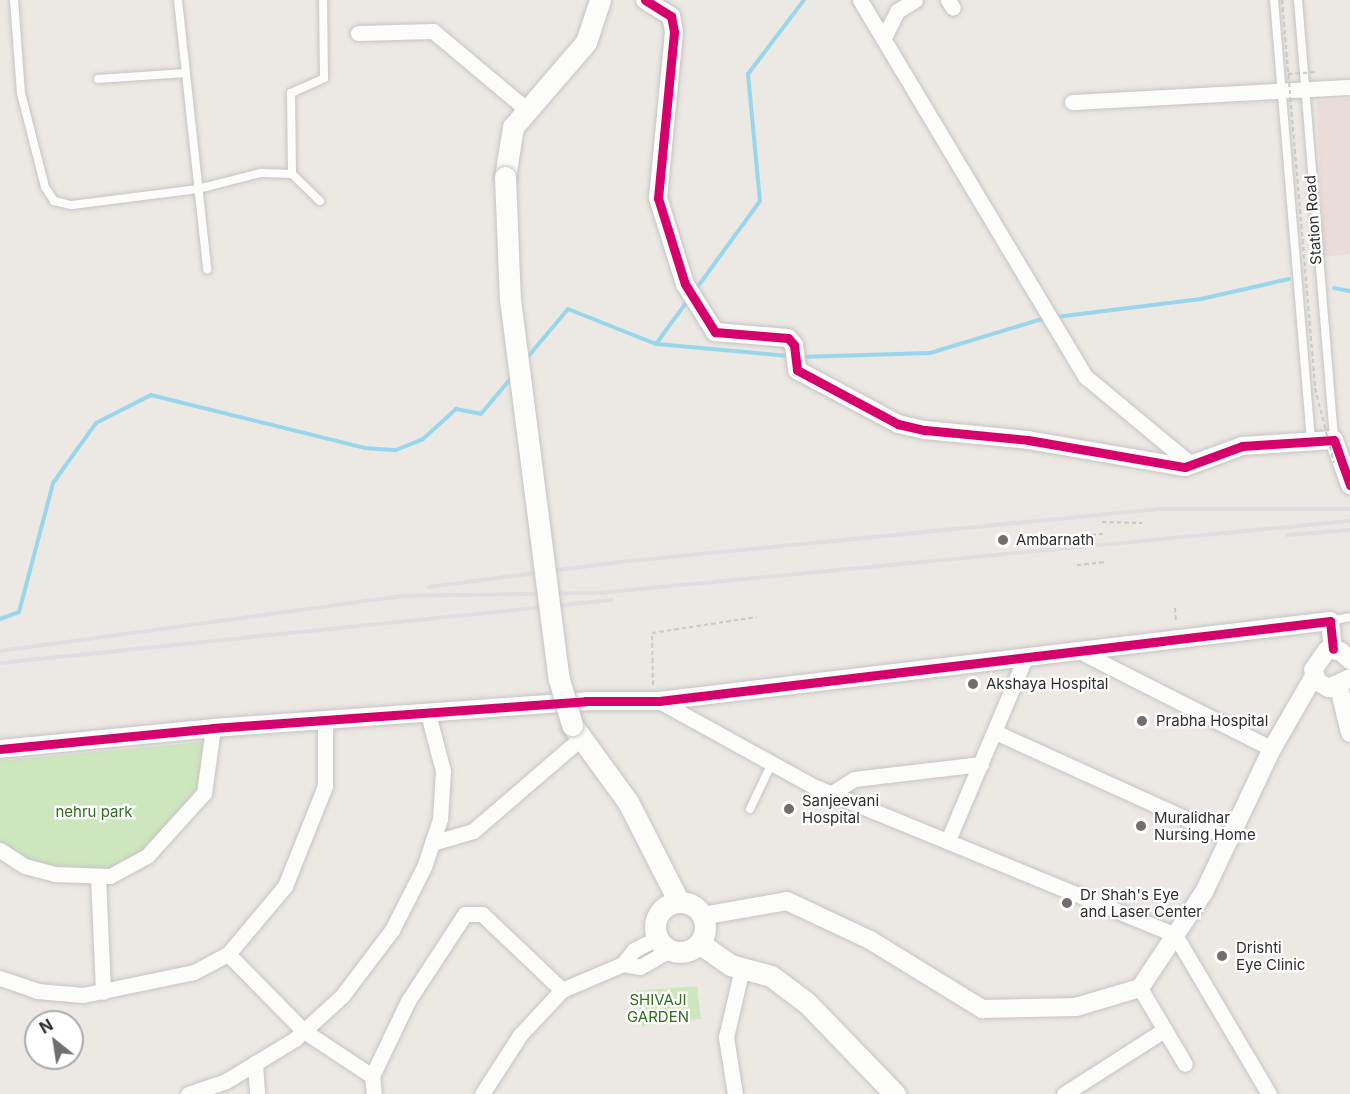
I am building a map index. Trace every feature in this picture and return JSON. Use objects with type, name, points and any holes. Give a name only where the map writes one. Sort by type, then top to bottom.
[{"type":"main road","points":[[600,0],[586,42],[513,127],[505,177],[510,298],[558,679],[577,732],[628,802],[679,903],[702,916],[699,943],[687,951],[663,944],[661,911],[679,903]]},
{"type":"main road","points":[[509,143],[527,130],[597,48],[613,0]]},
{"type":"main road","points":[[699,943],[712,956],[771,976],[807,1003],[895,1094]]},
{"type":"street","points":[[645,0],[673,22],[658,198],[691,294],[711,329],[788,338],[795,345],[795,366],[898,424],[1192,465],[1234,448],[1334,440],[1350,485]]},
{"type":"street","points":[[860,0],[1057,336],[1112,403],[1192,465]]},
{"type":"street","points":[[883,39],[897,11],[915,0]]},
{"type":"street","points":[[358,33],[433,31],[527,110]]},
{"type":"street","points":[[1072,102],[1350,87]]},
{"type":"street","points":[[0,749],[213,728],[656,701],[1026,656],[1085,654],[1330,621],[1333,649]]},
{"type":"street","points":[[1333,649],[1350,660]]},
{"type":"street","points":[[702,916],[787,901],[870,940],[982,1009],[1076,1007],[1140,988],[1232,839],[1272,749],[1314,676],[1317,658],[1333,649]]},
{"type":"street","points":[[1085,654],[1272,749]]},
{"type":"street","points":[[949,838],[1026,656]]},
{"type":"street","points":[[1314,676],[1323,686],[1345,683],[1349,722]]},
{"type":"street","points":[[656,701],[771,765],[832,794],[949,838],[1174,935],[1269,1094]]},
{"type":"street","points":[[188,1094],[255,1063],[304,1031],[342,996],[392,930],[432,843],[440,819],[443,771],[428,714]]},
{"type":"street","points":[[0,978],[37,991],[103,992],[194,972],[228,954],[285,886],[325,786],[325,720]]},
{"type":"street","points":[[0,850],[46,872],[98,876],[110,876],[147,856],[204,793],[213,728]]},
{"type":"street","points":[[432,843],[473,831],[577,732]]},
{"type":"street","points":[[995,732],[1232,839]]},
{"type":"street","points":[[832,794],[854,779],[981,764]]},
{"type":"street","points":[[98,876],[103,992]]},
{"type":"street","points":[[374,1094],[372,1076],[408,1001],[465,914],[482,914],[562,990]]},
{"type":"street","points":[[482,1094],[520,1035],[562,990],[622,964],[633,950],[663,944]]},
{"type":"street","points":[[228,954],[304,1031],[372,1076]]},
{"type":"street","points":[[735,1094],[726,1037],[742,968]]},
{"type":"street","points":[[1140,988],[1185,1064]]},
{"type":"street","points":[[1064,1094],[1164,1030]]},
{"type":"street","points":[[255,1063],[257,1094]]},
{"type":"lane","points":[[14,0],[21,93],[45,187],[54,201],[72,205],[198,189],[246,175],[292,174],[320,201]]},
{"type":"lane","points":[[178,0],[207,269]]},
{"type":"lane","points":[[292,174],[291,93],[324,78],[323,0]]},
{"type":"lane","points":[[1274,0],[1311,442]]},
{"type":"lane","name":"Station Road","points":[[1298,0],[1334,440]]},
{"type":"lane","points":[[98,79],[185,73]]},
{"type":"lane","points":[[1330,621],[1350,616]]},
{"type":"lane","points":[[750,809],[771,765]]},
{"type":"path","points":[[1282,0],[1315,388],[1334,463]]},
{"type":"path","points":[[1288,75],[1317,72]]},
{"type":"path","points":[[1102,522],[1142,523]]},
{"type":"path","points":[[1047,538],[1103,534]]},
{"type":"path","points":[[1077,565],[1106,562]]},
{"type":"path","points":[[656,701],[652,633],[757,617]]},
{"type":"shaded area","points":[[1350,98],[1350,254],[1323,257],[1317,101]]},
{"type":"green space","name":"nehru park","points":[[203,742],[197,795],[143,855],[108,873],[33,865],[0,845],[0,761]]},
{"type":"green space","name":"SHIVAJI GARDEN","points":[[697,986],[701,1019],[642,1026],[636,991]]},
{"type":"waterway","points":[[696,289],[760,201],[748,74],[804,0]]},
{"type":"waterway","points":[[1056,317],[1201,299],[1289,279]]},
{"type":"waterway","points":[[1334,288],[1350,291]]},
{"type":"waterway","points":[[526,359],[568,309],[656,344],[688,300]]},
{"type":"waterway","points":[[800,357],[930,353],[1045,318]]},
{"type":"waterway","points":[[657,344],[790,356]]},
{"type":"waterway","points":[[0,619],[19,612],[53,483],[96,423],[151,395],[365,448],[396,450],[423,439],[456,409],[481,414],[512,377]]},
{"type":"railway","points":[[428,587],[629,561],[1159,509],[1350,509]]},
{"type":"railway","points":[[0,651],[402,596],[598,593],[1350,521]]},
{"type":"railway","points":[[1287,535],[1350,530]]},
{"type":"railway","points":[[0,663],[612,600]]},
{"type":"cycle path","points":[[645,0],[671,16],[674,32],[658,198],[685,284],[715,332],[788,338],[794,345],[797,370],[898,424],[925,430],[1028,440],[1185,467],[1242,446],[1334,440],[1350,485]]},
{"type":"cycle path","points":[[0,749],[213,728],[586,701],[659,701],[1330,621],[1333,649]]},
{"type":"place","name":"Ambarnath","points":[[1003,540]]},
{"type":"place","name":"Akshaya Hospital","points":[[973,684]]},
{"type":"place","name":"Prabha Hospital","points":[[1142,721]]},
{"type":"place","name":"Sanjeevani Hospital","points":[[789,809]]},
{"type":"place","name":"Muralidhar Nursing Home","points":[[1141,826]]},
{"type":"place","name":"Dr Shah's Eye and Laser Center","points":[[1067,903]]},
{"type":"place","name":"Drishti Eye Clinic","points":[[1222,956]]}]
